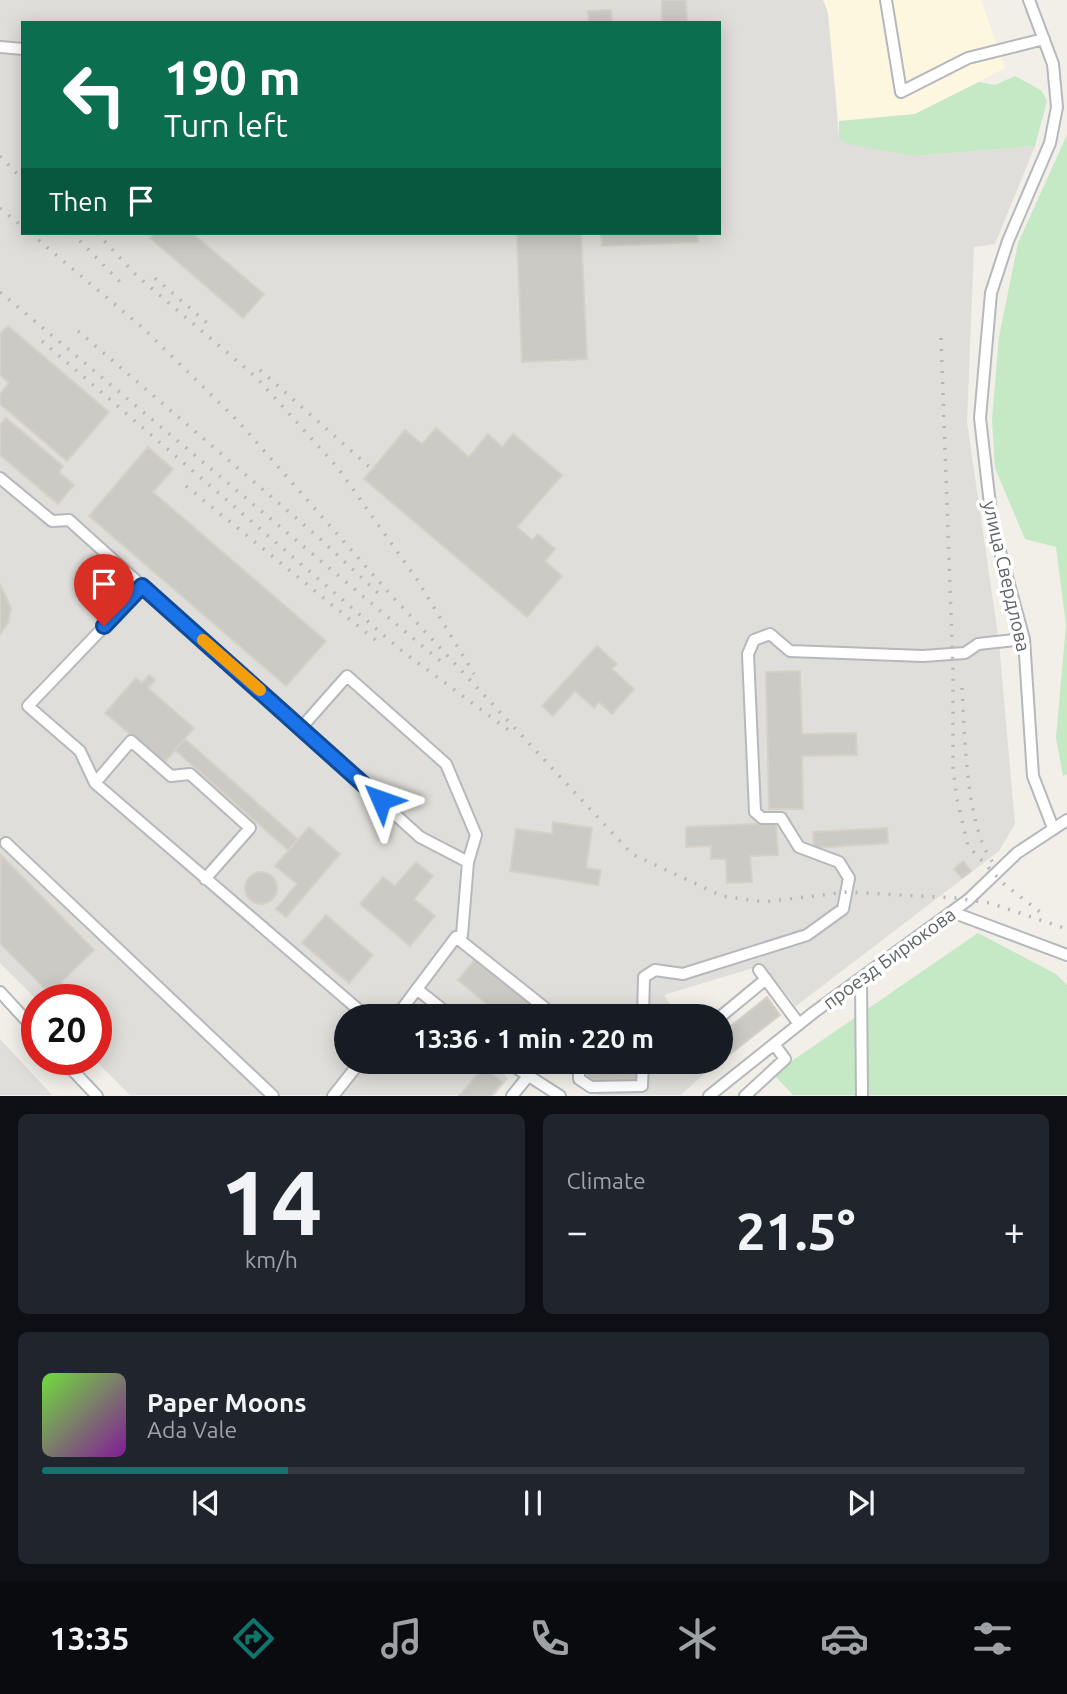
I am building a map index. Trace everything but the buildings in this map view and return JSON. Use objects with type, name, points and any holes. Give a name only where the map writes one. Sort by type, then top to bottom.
[{"type":"street","points":[[886,0],[901,92],[968,58],[1044,39]]},
{"type":"street","name":"улица Свердлова","points":[[1029,0],[1053,64],[1057,95],[1054,125],[991,293],[980,418],[992,522],[1024,639],[1033,776],[1053,828]]},
{"type":"street","points":[[0,47],[21,50]]},
{"type":"street","points":[[0,478],[52,521],[69,520],[421,837],[468,862]]},
{"type":"street","points":[[142,586],[28,706],[80,751],[95,783],[353,1004]]},
{"type":"street","points":[[643,1004],[644,977],[655,970],[683,974],[750,954],[807,934],[843,908],[849,878],[839,862],[799,847],[781,818],[762,818],[755,812],[748,654],[754,640],[770,635],[790,651],[923,656],[965,653],[978,644],[1024,639]]},
{"type":"street","points":[[302,728],[347,676],[446,764],[476,835],[468,862],[462,935],[456,937],[407,1004]]},
{"type":"street","points":[[95,783],[131,741],[171,776],[190,774],[250,828],[205,879]]},
{"type":"street","name":"проезд Бирюкова","points":[[716,1093],[799,1024],[952,912],[1017,853],[1067,820]]},
{"type":"street","points":[[6,842],[273,1096]]},
{"type":"street","points":[[952,912],[1067,955]]},
{"type":"street","points":[[456,937],[540,1004]]},
{"type":"street","points":[[759,970],[799,1024]]},
{"type":"street","points":[[733,1006],[766,979]]},
{"type":"street","points":[[862,979],[862,1096]]},
{"type":"street","points":[[418,990],[436,1004]]},
{"type":"street","points":[[0,992],[21,1014]]},
{"type":"street","points":[[745,1096],[785,1059],[774,1044]]},
{"type":"street","points":[[333,1096],[350,1074]]},
{"type":"street","points":[[579,1074],[579,1079],[591,1087],[642,1086],[642,1074]]},
{"type":"street","points":[[77,1075],[97,1096]]},
{"type":"street","points":[[518,1093],[529,1075],[560,1096]]},
{"type":"shaded area","points":[[0,0],[823,0],[828,13],[839,138],[915,156],[1035,146],[995,244],[974,247],[967,422],[999,642],[1015,824],[999,851],[796,1006],[763,965],[664,995],[670,1004],[334,1004],[334,1074],[504,1074],[508,1079],[495,1095],[130,1095],[110,1075],[112,984],[21,984],[0,963]]},
{"type":"shaded area","points":[[823,0],[981,0],[1005,68],[915,114],[839,121],[828,13]]},
{"type":"shaded area","points":[[0,1039],[21,1062],[21,1075],[33,1075],[52,1095],[0,1095]]},
{"type":"shaded area","points":[[570,1074],[703,1075],[681,1095],[598,1095]]},
{"type":"green space","points":[[1015,76],[1042,91],[1047,101],[1035,146],[915,156],[848,144],[839,138],[839,121],[915,114],[979,82],[995,85]]},
{"type":"green space","points":[[1067,135],[1067,774],[1063,776],[1056,738],[1066,625],[1056,547],[1025,539],[995,468],[992,419],[999,337],[1018,243]]},
{"type":"green space","points":[[978,933],[1056,974],[1067,985],[1067,1095],[793,1095],[773,1074]]},
{"type":"railway","points":[[0,156],[21,178]]},
{"type":"railway","points":[[0,208],[21,225]]},
{"type":"railway","points":[[32,235],[143,328],[236,419],[390,594],[632,854],[722,896],[764,902],[847,892],[955,898],[990,903],[1067,929]]},
{"type":"railway","points":[[74,235],[121,283]]},
{"type":"railway","points":[[99,235],[136,275],[257,378],[338,468],[418,581],[474,674]]},
{"type":"railway","points":[[155,278],[213,328]]},
{"type":"railway","points":[[0,292],[445,665]]},
{"type":"railway","points":[[78,331],[317,536],[378,593]]},
{"type":"railway","points":[[941,338],[953,669],[953,768],[957,799],[968,846],[1004,884],[1044,915]]},
{"type":"railway","points":[[42,341],[402,651],[510,731]]},
{"type":"railway","points":[[260,370],[374,471]]},
{"type":"railway","points":[[186,486],[379,643]]},
{"type":"railway","points":[[962,688],[966,756],[973,808],[986,852],[997,867]]},
{"type":"slow traffic","points":[[203,640],[260,690]]},
{"type":"route","points":[[104,626],[142,586],[381,800]]}]
